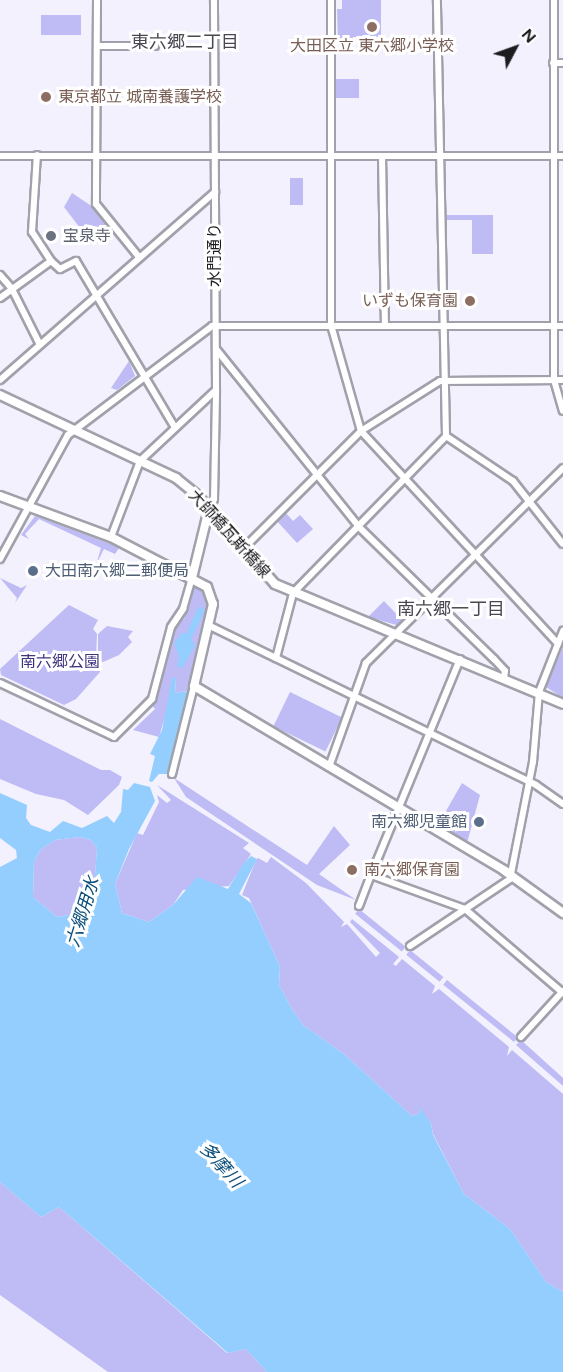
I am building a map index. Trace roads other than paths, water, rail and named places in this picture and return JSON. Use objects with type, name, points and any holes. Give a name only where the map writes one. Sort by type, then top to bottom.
[{"type":"street","points":[[97,0],[96,204],[139,257]]},
{"type":"street","name":"水門通り","points":[[209,509],[214,500],[216,390],[214,0]]},
{"type":"street","points":[[331,0],[331,325],[361,431],[558,644]]},
{"type":"street","points":[[276,658],[293,593],[446,436],[436,0]]},
{"type":"street","points":[[554,0],[554,380],[563,411]]},
{"type":"street","points":[[554,19],[563,19]]},
{"type":"street","points":[[97,46],[155,46]]},
{"type":"street","points":[[554,63],[563,63]]},
{"type":"street","points":[[37,155],[32,232],[51,261],[60,269],[76,261],[175,428]]},
{"type":"street","points":[[0,156],[563,156]]},
{"type":"street","points":[[382,156],[385,325]]},
{"type":"street","points":[[0,381],[39,343],[215,192]]},
{"type":"street","points":[[0,298],[51,261]]},
{"type":"street","points":[[0,275],[12,289],[39,343]]},
{"type":"street","points":[[0,559],[72,431],[215,325],[563,326]]},
{"type":"street","points":[[215,348],[358,527],[433,597],[494,659],[505,671],[504,677]]},
{"type":"street","points":[[243,549],[361,431],[446,380],[563,380]]},
{"type":"street","points":[[111,537],[140,461],[216,390]]},
{"type":"street","name":"大師橋瓦斯橋線","points":[[0,395],[72,431],[176,478],[209,509],[275,584],[504,677],[563,704]]},
{"type":"street","points":[[446,436],[513,480],[563,544]]},
{"type":"street","points":[[329,767],[366,663],[563,468]]},
{"type":"street","points":[[0,496],[111,537],[192,578],[213,596],[172,774]]},
{"type":"street","points":[[0,683],[114,736],[152,699],[171,627],[183,609],[209,509]]},
{"type":"street","points":[[208,625],[529,782],[563,804]]},
{"type":"street","points":[[410,946],[511,875],[529,782],[539,692],[563,631]]},
{"type":"street","points":[[359,906],[460,659]]},
{"type":"street","points":[[194,686],[511,875],[563,913]]},
{"type":"street","points":[[371,875],[465,909],[563,992],[521,1037]]},
{"type":"water","points":[[182,633],[189,634],[195,646],[182,668],[177,667],[179,656],[174,643]]},
{"type":"water","points":[[172,678],[176,678],[175,693],[188,691],[167,774],[159,774],[152,782],[149,781],[155,756],[150,754],[162,730]]},
{"type":"water","name":"多摩川","points":[[134,783],[150,787],[155,801],[129,849],[115,884],[122,913],[149,922],[173,905],[197,877],[228,889],[243,864],[251,856],[257,859],[239,894],[251,903],[280,967],[279,985],[292,1009],[303,1025],[345,1055],[412,1116],[420,1113],[418,1105],[431,1123],[433,1135],[464,1194],[510,1229],[546,1282],[563,1292],[563,1372],[267,1372],[246,1349],[228,1353],[59,1207],[41,1217],[0,1182],[0,867],[17,858],[16,850],[0,838],[0,793],[27,805],[26,818],[31,825],[50,832],[63,821],[82,828],[107,816],[114,823],[121,812],[123,789],[128,790]],"holes":[[[79,837],[91,840],[97,848],[93,901],[85,912],[57,917],[33,897],[34,862],[40,850],[55,840]]]},
{"type":"waterway","name":"六郷用水","points":[[189,634],[200,610]]},
{"type":"place","name":"大田区立 東六郷小学校","points":[[372,27]]},
{"type":"place","name":"東京都立 城南養護学校","points":[[46,97]]},
{"type":"place","name":"宝泉寺","points":[[51,236]]},
{"type":"place","name":"いずも保育園","points":[[470,301]]},
{"type":"place","name":"大田南六郷二郵便局","points":[[33,571]]},
{"type":"place","name":"南六郷児童館","points":[[479,822]]},
{"type":"place","name":"南六郷保育園","points":[[352,870]]},
{"type":"district","name":"東六郷二丁目","points":[[185,42]]},
{"type":"district","name":"南六郷一丁目","points":[[451,609]]},
{"type":"park label","name":"南六郷公園","points":[[60,662]]}]
